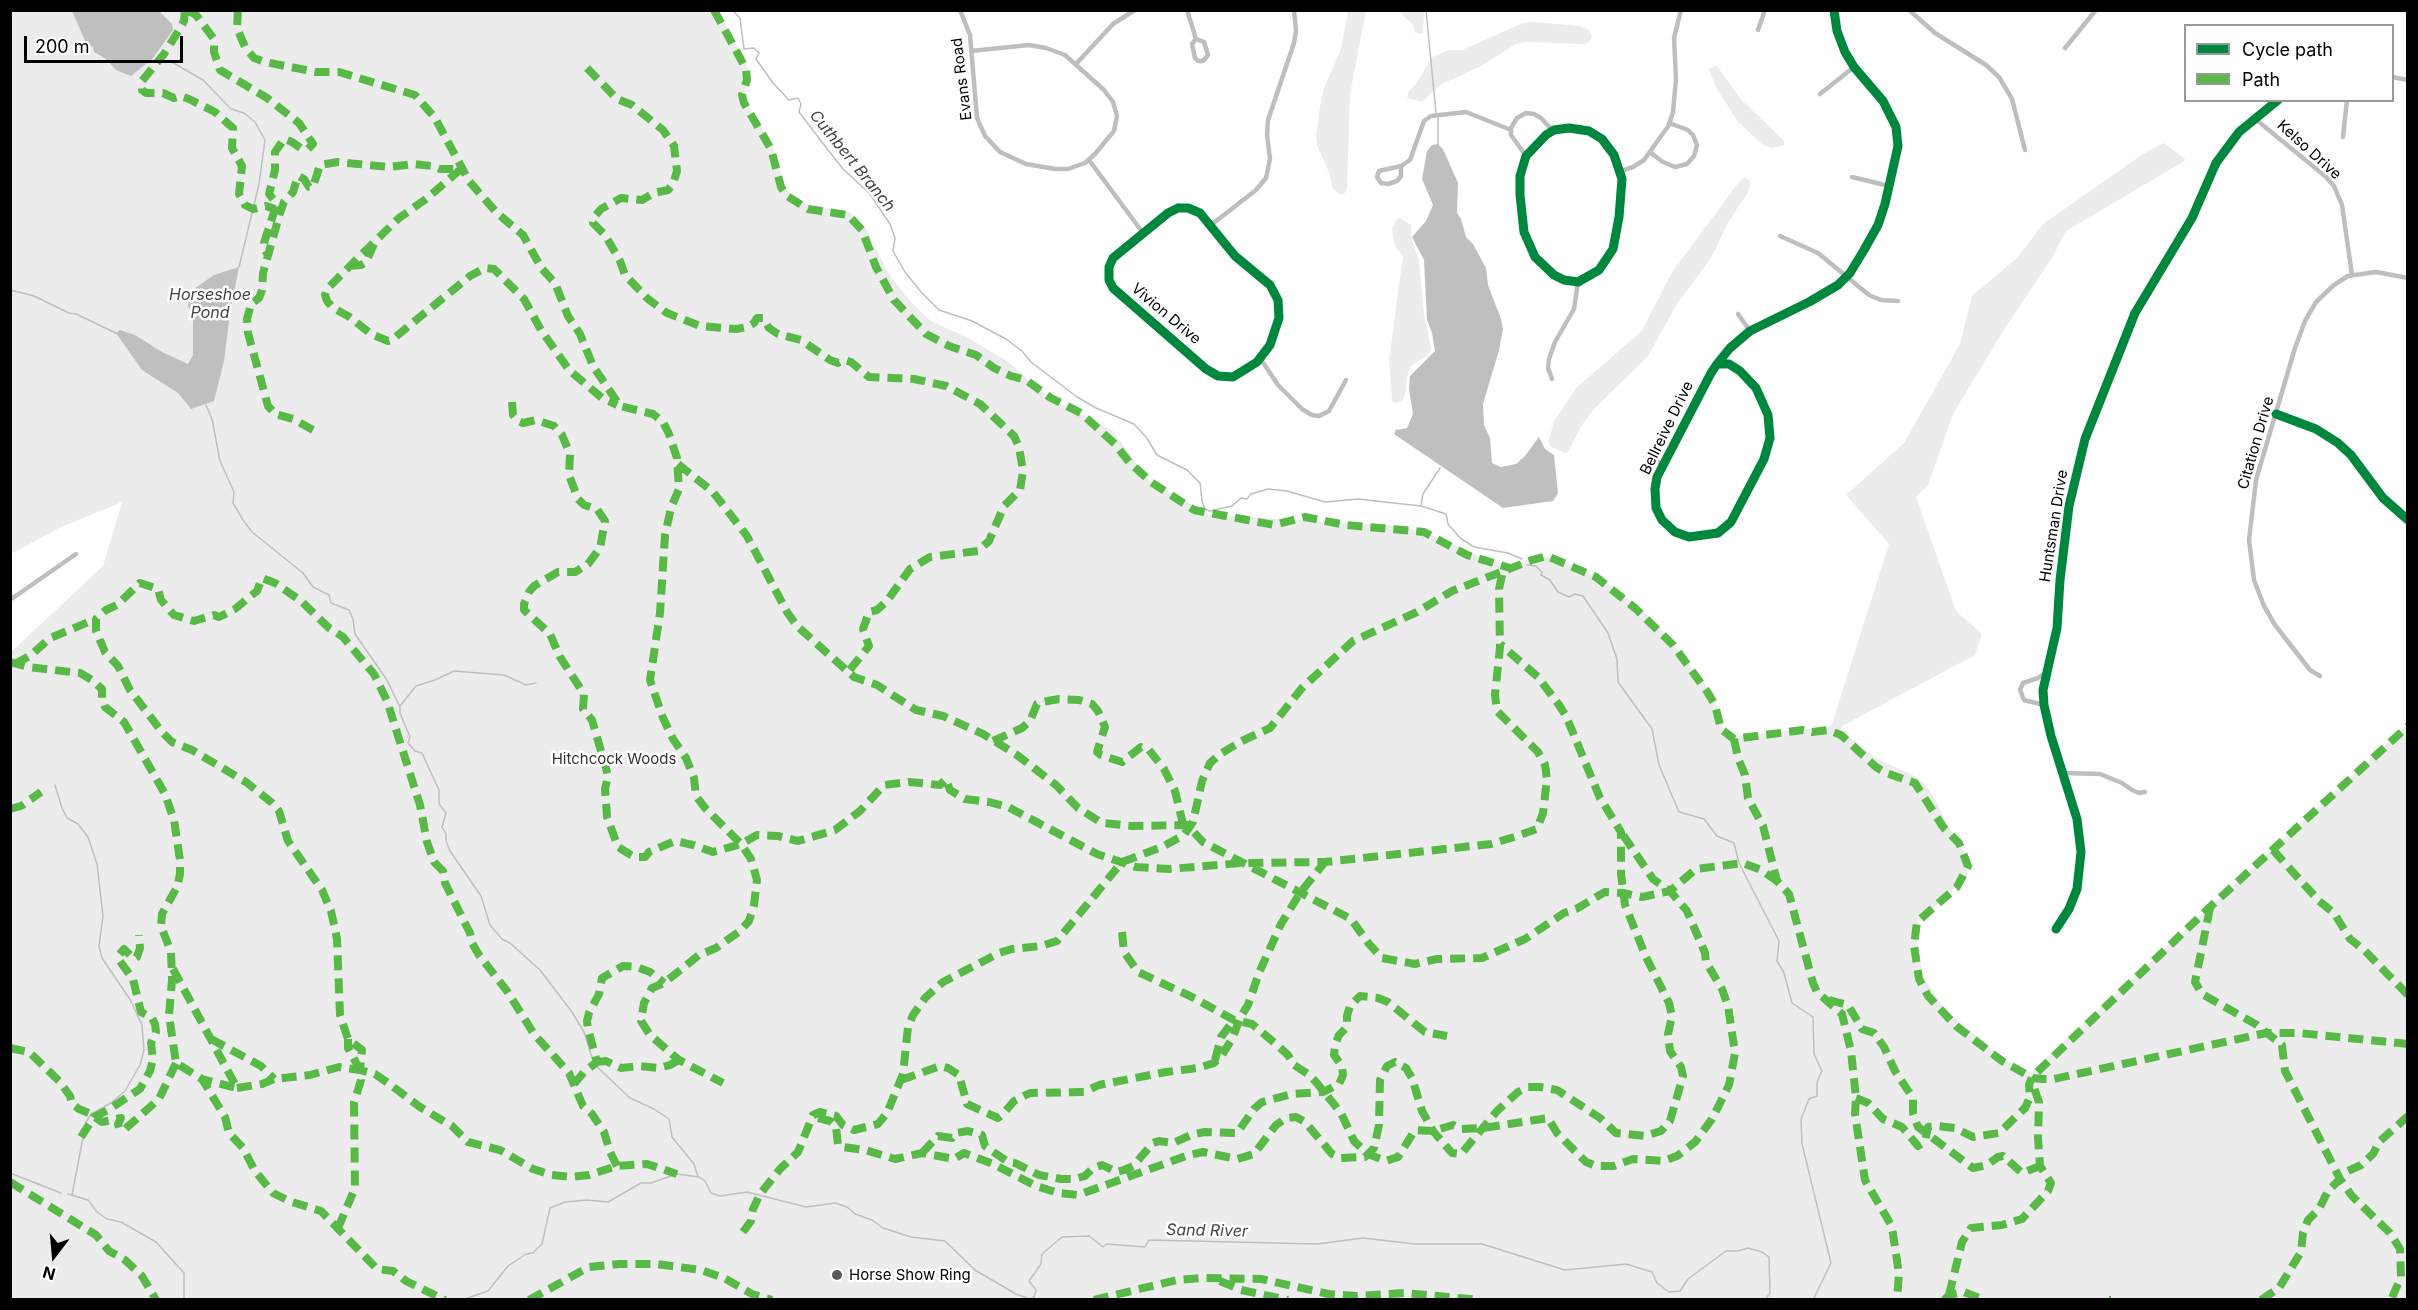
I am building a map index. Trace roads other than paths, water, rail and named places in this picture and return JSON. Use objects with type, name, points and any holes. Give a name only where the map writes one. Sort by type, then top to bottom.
[{"type":"street","name":"Evans Road","points":[[960,10],[968,27],[977,118],[993,147],[1019,162],[1055,169],[1075,167],[1089,160]]},
{"type":"street","points":[[1076,64],[1113,24],[1135,10]]},
{"type":"street","points":[[1186,10],[1196,39]]},
{"type":"street","points":[[1211,225],[1256,190],[1266,178],[1270,159],[1268,120],[1294,43],[1296,31],[1294,10]]},
{"type":"street","points":[[1621,171],[1633,167],[1651,153],[1669,123],[1676,79],[1674,38],[1681,10]]},
{"type":"street","points":[[1758,30],[1765,10]]},
{"type":"street","name":"Bellreive Drive","points":[[1717,364],[1729,364],[1753,383],[1764,401],[1770,423],[1770,438],[1764,459],[1731,522],[1718,533],[1694,538],[1679,534],[1665,524],[1659,516],[1654,495],[1657,477],[1702,390],[1717,364],[1730,348],[1750,331],[1832,290],[1846,277],[1878,225],[1889,186],[1898,146],[1894,121],[1883,100],[1854,67],[1841,43],[1834,10]]},
{"type":"street","points":[[1909,10],[1935,33],[1986,65],[1999,77],[2012,99],[2025,150]]},
{"type":"street","points":[[2065,48],[2096,10]]},
{"type":"street","points":[[1196,39],[1204,42],[1208,54],[1203,61],[1198,61],[1195,57],[1192,44],[1196,39]]},
{"type":"street","points":[[971,51],[1019,45],[1039,46],[1053,50],[1076,64],[1104,90],[1117,111],[1114,131],[1089,160],[1143,233]]},
{"type":"street","points":[[1820,94],[1854,67]]},
{"type":"street","name":"Huntsman Drive","points":[[2056,929],[2073,899],[2081,861],[2077,819],[2051,736],[2044,705],[2044,684],[2057,628],[2069,506],[2085,439],[2134,313],[2192,218],[2216,163],[2232,139],[2275,102]]},
{"type":"street","points":[[2343,137],[2348,102]]},
{"type":"street","points":[[1401,166],[1401,176],[1397,181],[1388,184],[1381,183],[1377,177],[1379,171],[1401,166],[1410,160],[1424,121],[1431,116],[1466,112],[1511,130]]},
{"type":"street","points":[[1526,156],[1514,142],[1511,130],[1517,118],[1530,113],[1541,118],[1553,131]]},
{"type":"street","name":"Kelso Drive","points":[[2254,118],[2334,186],[2342,205],[2352,275]]},
{"type":"street","points":[[1651,153],[1666,164],[1675,166],[1687,164],[1695,156],[1697,145],[1693,135],[1688,130],[1669,123]]},
{"type":"street","points":[[1575,128],[1593,133],[1611,149],[1621,171],[1622,191],[1618,230],[1610,255],[1595,274],[1578,282],[1560,279],[1534,257],[1528,245],[1523,224],[1520,186],[1522,168],[1526,156],[1537,143],[1553,131],[1575,128]]},
{"type":"street","points":[[1852,177],[1889,186]]},
{"type":"street","name":"Vivion Drive","points":[[1178,207],[1197,211],[1235,256],[1270,285],[1278,300],[1279,322],[1270,345],[1260,358],[1233,377],[1214,374],[1113,288],[1108,276],[1111,261],[1143,233],[1178,207]]},
{"type":"street","points":[[1780,236],[1818,253],[1875,298],[1898,301]]},
{"type":"street","name":"Citation Drive","points":[[2320,676],[2310,670],[2275,625],[2260,596],[2252,570],[2249,540],[2253,500],[2261,464],[2305,321],[2321,296],[2334,285],[2352,275],[2376,272],[2408,278]]},
{"type":"street","points":[[1552,379],[1548,368],[1549,359],[1555,342],[1574,309],[1578,282]]},
{"type":"street","points":[[1738,314],[1750,331]]},
{"type":"street","points":[[1260,358],[1278,385],[1302,409],[1312,415],[1319,416],[1329,411],[1346,380]]},
{"type":"street","points":[[1694,387],[1702,390]]},
{"type":"street","points":[[2276,414],[2316,429],[2338,443],[2383,498],[2408,520]]},
{"type":"street","points":[[1653,459],[1663,465]]},
{"type":"street","points":[[10,600],[76,554]]},
{"type":"street","points":[[2044,705],[2025,700],[2020,690],[2023,683],[2038,678],[2048,670]]},
{"type":"street","points":[[2064,773],[2100,774],[2139,793],[2145,792]]},
{"type":"water","points":[[72,11],[159,11],[172,24],[173,30],[153,58],[131,76],[116,70],[106,59],[94,52],[93,47],[86,43]]},
{"type":"water","points":[[1438,144],[1443,149],[1458,183],[1457,213],[1466,237],[1473,244],[1486,268],[1488,285],[1503,329],[1483,404],[1484,425],[1490,438],[1492,463],[1501,467],[1516,464],[1539,437],[1545,449],[1554,455],[1558,493],[1553,501],[1503,508],[1394,434],[1396,430],[1407,428],[1413,414],[1409,389],[1410,376],[1435,351],[1427,320],[1424,260],[1412,237],[1426,221],[1433,205],[1422,179],[1427,151],[1432,145]]},
{"type":"water","name":"Horseshoe Pond","points":[[239,267],[224,361],[214,401],[191,409],[178,393],[142,370],[116,333],[120,330],[135,335],[162,352],[188,364],[193,355],[193,316],[188,306],[191,291],[214,275]]},
{"type":"waterway","name":"Cuthbert Branch","points":[[732,10],[740,18],[744,49],[754,48],[759,53],[756,59],[773,83],[789,100],[798,98],[801,104],[799,112],[843,169],[870,194],[890,224],[895,238],[893,251],[905,272],[922,293],[939,310],[972,321],[1006,339],[1022,351],[1031,362],[1077,397],[1096,408],[1134,424],[1146,437],[1157,455],[1187,470],[1200,483],[1205,509],[1210,511],[1232,506],[1241,498],[1247,499],[1251,494],[1268,489],[1287,491],[1325,502],[1358,499],[1421,506],[1446,514],[1448,524],[1460,538],[1474,547],[1508,553],[1522,559]]},
{"type":"waterway","points":[[1426,10],[1436,113]]},
{"type":"waterway","points":[[170,61],[203,80],[231,109],[244,113],[255,122],[265,140],[259,184],[239,267]]},
{"type":"waterway","points":[[1438,117],[1438,145]]},
{"type":"waterway","points":[[10,290],[34,296],[118,334]]},
{"type":"waterway","points":[[206,405],[212,419],[220,461],[234,492],[233,503],[243,520],[252,532],[303,573],[313,587],[329,595],[331,603],[349,610],[355,634],[387,680],[400,707],[400,713],[410,737],[408,743],[415,751],[422,753],[439,790],[439,804],[446,813],[442,827],[446,834],[446,841],[450,851],[481,896],[490,925],[502,939],[510,943],[540,970],[572,1012],[584,1032],[594,1064],[630,1098],[669,1119],[672,1137],[694,1164],[698,1177]]},
{"type":"waterway","points":[[1421,505],[1423,494],[1440,468]]},
{"type":"waterway","name":"Cuthbert Branch","points":[[1527,565],[1536,566],[1542,572],[1541,575],[1550,580],[1558,592],[1569,597],[1575,594],[1583,596],[1608,633],[1617,659],[1618,682],[1652,729],[1659,765],[1679,812],[1704,819],[1717,836],[1734,843],[1739,863],[1779,941],[1777,961],[1784,973],[1792,1003],[1813,1017],[1814,1054],[1822,1071],[1817,1082],[1817,1096],[1809,1099],[1801,1119],[1802,1144],[1831,1263],[1813,1300]]},
{"type":"waterway","points":[[400,706],[416,686],[454,671],[504,675],[526,685],[536,683]]},
{"type":"waterway","points":[[55,785],[67,818],[78,824],[88,837],[97,864],[103,916],[99,946],[102,958],[131,1001],[142,1025],[144,1050],[140,1065],[125,1091],[111,1103],[91,1114],[86,1122],[72,1195]]},
{"type":"waterway","points":[[10,1173],[61,1193]]},
{"type":"waterway","name":"Sand River","points":[[462,1300],[488,1291],[508,1266],[526,1254],[533,1253],[542,1244],[550,1208],[565,1202],[587,1200],[608,1202],[641,1183],[651,1183],[677,1174],[699,1177],[705,1181],[711,1193],[720,1196],[747,1192],[806,1207],[835,1203],[872,1220],[883,1228],[911,1237],[945,1241],[975,1270],[1016,1294],[1030,1299],[1034,1297],[1036,1290],[1029,1281],[1041,1264],[1042,1254],[1062,1237],[1089,1236],[1103,1247],[1107,1244],[1145,1247],[1149,1240],[1317,1244],[1363,1238],[1415,1244],[1482,1244],[1565,1270],[1626,1264],[1652,1272],[1657,1283],[1669,1292],[1680,1291],[1688,1279],[1726,1251],[1748,1248],[1762,1252],[1769,1257],[1770,1293],[1765,1300]]},
{"type":"waterway","points":[[68,1194],[88,1200],[97,1212],[107,1219],[121,1222],[156,1242],[184,1273],[184,1300]]},
{"type":"place","name":"Horse Show Ring","points":[[837,1275]]},
{"type":"park label","name":"Hitchcock Woods","points":[[614,759]]}]
